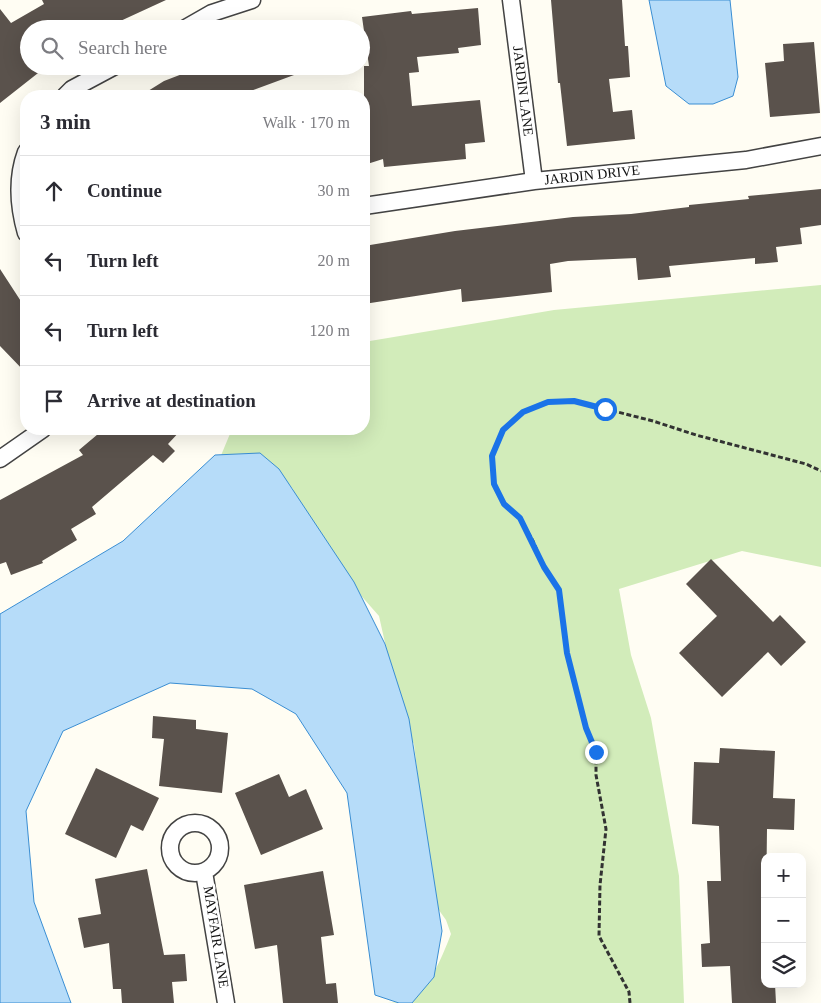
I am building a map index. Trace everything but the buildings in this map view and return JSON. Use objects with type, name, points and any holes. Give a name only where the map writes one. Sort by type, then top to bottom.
[{"type":"street","points":[[200,20],[212,13],[252,0]]},
{"type":"street","name":"JARDIN LANE","points":[[511,0],[534,181]]},
{"type":"street","points":[[71,90],[98,75]]},
{"type":"street","name":"JARDIN DRIVE","points":[[370,205],[534,181],[746,160],[821,146]]},
{"type":"street","points":[[20,173],[20,210]]},
{"type":"street","points":[[0,459],[34,435]]},
{"type":"street","name":"MAYFAIR LANE","points":[[204,872],[226,1003]]},
{"type":"path","points":[[630,1003],[626,984],[599,936],[600,885],[606,829],[596,775],[596,752],[586,728],[567,653],[559,590],[544,567],[533,541],[520,518],[504,504],[494,484],[492,456],[503,430],[523,412],[548,402],[574,401],[806,464],[821,471]]},
{"type":"green space","points":[[821,285],[821,567],[742,551],[619,589],[631,655],[651,718],[679,876],[684,1003],[384,1003],[408,1000],[421,991],[436,968],[451,934],[446,920],[431,899],[415,809],[418,778],[414,744],[404,728],[379,616],[327,557],[298,509],[293,489],[278,472],[217,465],[230,435],[370,435],[370,341],[554,310]]},
{"type":"water","points":[[649,0],[730,0],[738,77],[733,96],[713,104],[689,104],[666,86]]},
{"type":"water","points":[[260,453],[279,469],[354,582],[385,644],[409,719],[442,931],[434,977],[412,1003],[399,1003],[375,995],[347,793],[296,714],[252,689],[170,683],[63,731],[26,811],[34,902],[71,1003],[0,1003],[0,614],[123,541],[215,455]]},
{"type":"route","points":[[596,752],[586,728],[567,653],[559,590],[544,567],[533,541],[520,518],[504,504],[494,484],[492,456],[503,430],[523,412],[548,402],[574,401],[605,409]]}]
